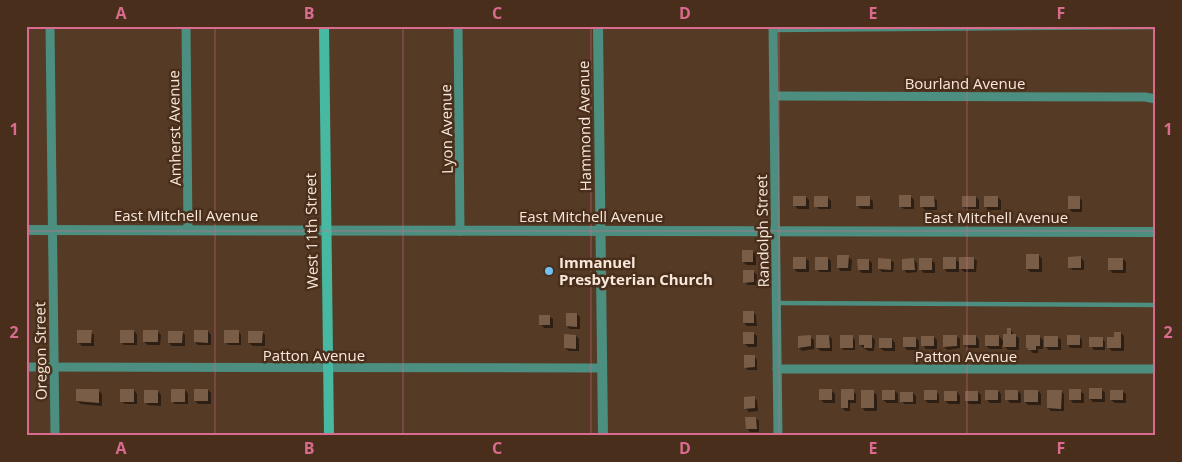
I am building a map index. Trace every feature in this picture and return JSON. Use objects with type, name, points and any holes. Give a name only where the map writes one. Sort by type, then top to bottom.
[{"type":"main road","name":"West 11th Street","points":[[324,26],[328,436]]},
{"type":"street","name":"Oregon Street","points":[[50,26],[55,436]]},
{"type":"street","name":"Amherst Avenue","points":[[186,26],[188,230]]},
{"type":"street","name":"Lyon Avenue","points":[[458,26],[460,231]]},
{"type":"street","name":"Hammond Avenue","points":[[598,26],[603,436]]},
{"type":"street","name":"Randolph Street","points":[[773,28],[778,436]]},
{"type":"street","name":"Bourland Avenue","points":[[774,96],[1156,98]]},
{"type":"street","name":"East Mitchell Avenue","points":[[26,230],[1156,232]]},
{"type":"street","name":"Patton Avenue","points":[[26,367],[602,368]]},
{"type":"street","name":"Patton Avenue","points":[[777,369],[1156,369]]},
{"type":"lane","points":[[773,28],[1156,28]]},
{"type":"lane","points":[[776,303],[1156,305]]},
{"type":"building","points":[[899,195],[911,195],[911,207],[899,207]]},
{"type":"building","points":[[793,196],[806,196],[806,206],[793,206]]},
{"type":"building","points":[[814,196],[828,196],[828,207],[814,207]]},
{"type":"building","points":[[856,196],[870,196],[870,206],[856,206]]},
{"type":"building","points":[[920,196],[934,196],[935,207],[920,207]]},
{"type":"building","points":[[962,196],[976,196],[976,207],[962,207]]},
{"type":"building","points":[[984,196],[998,196],[998,207],[984,207]]},
{"type":"building","points":[[1068,196],[1080,196],[1080,209],[1068,209]]},
{"type":"building","points":[[742,250],[753,250],[753,262],[742,262]]},
{"type":"building","points":[[1026,254],[1039,254],[1039,269],[1026,269]]},
{"type":"building","points":[[837,255],[849,255],[848,268],[837,268]]},
{"type":"building","points":[[1081,256],[1081,268],[1068,268],[1068,257]]},
{"type":"building","points":[[793,257],[806,257],[806,269],[793,269]]},
{"type":"building","points":[[815,257],[828,257],[828,270],[815,270]]},
{"type":"building","points":[[943,257],[956,257],[956,269],[943,269]]},
{"type":"building","points":[[959,257],[974,257],[974,269],[959,269]]},
{"type":"building","points":[[878,258],[891,259],[891,270],[878,269]]},
{"type":"building","points":[[914,258],[915,270],[902,270],[902,259]]},
{"type":"building","points":[[919,258],[932,258],[932,270],[919,270]]},
{"type":"building","points":[[1108,258],[1123,258],[1123,270],[1108,270]]},
{"type":"building","points":[[857,259],[869,259],[869,270],[858,270]]},
{"type":"building","points":[[743,270],[754,270],[754,282],[743,283]]},
{"type":"building","points":[[743,311],[754,311],[754,323],[743,323]]},
{"type":"building","points":[[566,313],[577,313],[577,327],[566,326]]},
{"type":"building","points":[[539,315],[550,315],[550,325],[539,325]]},
{"type":"building","points":[[1007,328],[1011,328],[1011,334],[1016,334],[1016,347],[1003,347],[1003,334],[1007,334]]},
{"type":"building","points":[[77,330],[92,330],[91,343],[77,343]]},
{"type":"building","points":[[120,330],[134,330],[134,343],[120,343]]},
{"type":"building","points":[[143,330],[158,330],[158,342],[143,342]]},
{"type":"building","points":[[194,330],[208,330],[208,343],[194,342]]},
{"type":"building","points":[[224,330],[239,330],[239,343],[224,343]]},
{"type":"building","points":[[168,331],[183,331],[182,343],[168,343]]},
{"type":"building","points":[[248,331],[263,331],[262,343],[248,343]]},
{"type":"building","points":[[743,332],[754,332],[754,344],[743,344]]},
{"type":"building","points":[[1114,332],[1121,332],[1121,348],[1107,348],[1107,337],[1114,337]]},
{"type":"building","points":[[564,334],[576,335],[576,349],[564,348]]},
{"type":"building","points":[[811,335],[811,346],[798,348],[798,336]]},
{"type":"building","points":[[816,335],[829,335],[830,348],[816,348]]},
{"type":"building","points":[[840,335],[853,335],[853,348],[840,348]]},
{"type":"building","points":[[859,335],[872,335],[872,348],[864,348],[864,345],[859,345]]},
{"type":"building","points":[[943,335],[957,335],[957,346],[943,347]]},
{"type":"building","points":[[963,335],[976,335],[976,345],[963,345]]},
{"type":"building","points":[[985,335],[999,335],[999,346],[985,346]]},
{"type":"building","points":[[1026,335],[1040,335],[1040,346],[1036,346],[1036,350],[1028,350],[1026,348]]},
{"type":"building","points":[[1067,335],[1080,335],[1080,345],[1067,345]]},
{"type":"building","points":[[921,336],[934,336],[934,346],[921,346]]},
{"type":"building","points":[[1044,336],[1058,336],[1058,347],[1044,347]]},
{"type":"building","points":[[903,337],[916,337],[916,347],[903,347]]},
{"type":"building","points":[[1089,337],[1103,337],[1103,347],[1089,347]]},
{"type":"building","points":[[879,338],[892,338],[892,348],[879,348]]},
{"type":"building","points":[[744,355],[755,355],[755,367],[744,368]]},
{"type":"building","points":[[1089,388],[1102,388],[1102,399],[1089,399]]},
{"type":"building","points":[[76,389],[99,389],[99,403],[76,401]]},
{"type":"building","points":[[120,389],[134,389],[134,402],[120,402]]},
{"type":"building","points":[[171,389],[185,389],[185,402],[171,402]]},
{"type":"building","points":[[194,389],[208,389],[208,401],[194,401]]},
{"type":"building","points":[[819,389],[832,389],[832,400],[819,400]]},
{"type":"building","points":[[841,389],[854,389],[854,400],[848,400],[848,408],[841,408]]},
{"type":"building","points":[[1069,389],[1081,389],[1081,400],[1069,400]]},
{"type":"building","points":[[144,390],[158,390],[158,403],[144,403]]},
{"type":"building","points":[[861,390],[874,390],[874,408],[861,408]]},
{"type":"building","points":[[882,390],[895,390],[895,400],[882,400]]},
{"type":"building","points":[[924,390],[937,390],[937,400],[924,400]]},
{"type":"building","points":[[985,390],[998,390],[998,400],[985,400]]},
{"type":"building","points":[[1005,390],[1018,390],[1018,400],[1005,400]]},
{"type":"building","points":[[1024,390],[1038,390],[1038,402],[1024,402]]},
{"type":"building","points":[[1047,390],[1062,390],[1061,409],[1047,408]]},
{"type":"building","points":[[1110,390],[1123,390],[1123,400],[1110,400]]},
{"type":"building","points":[[944,391],[957,391],[957,401],[944,401]]},
{"type":"building","points":[[965,391],[978,391],[978,401],[965,401]]},
{"type":"building","points":[[900,392],[913,392],[913,402],[900,402]]},
{"type":"building","points":[[755,396],[755,408],[744,409],[744,397]]},
{"type":"building","points":[[745,417],[756,417],[757,429],[746,429]]},
{"type":"place","name":"Immanuel Presbyterian Church","points":[[549,271]]}]
